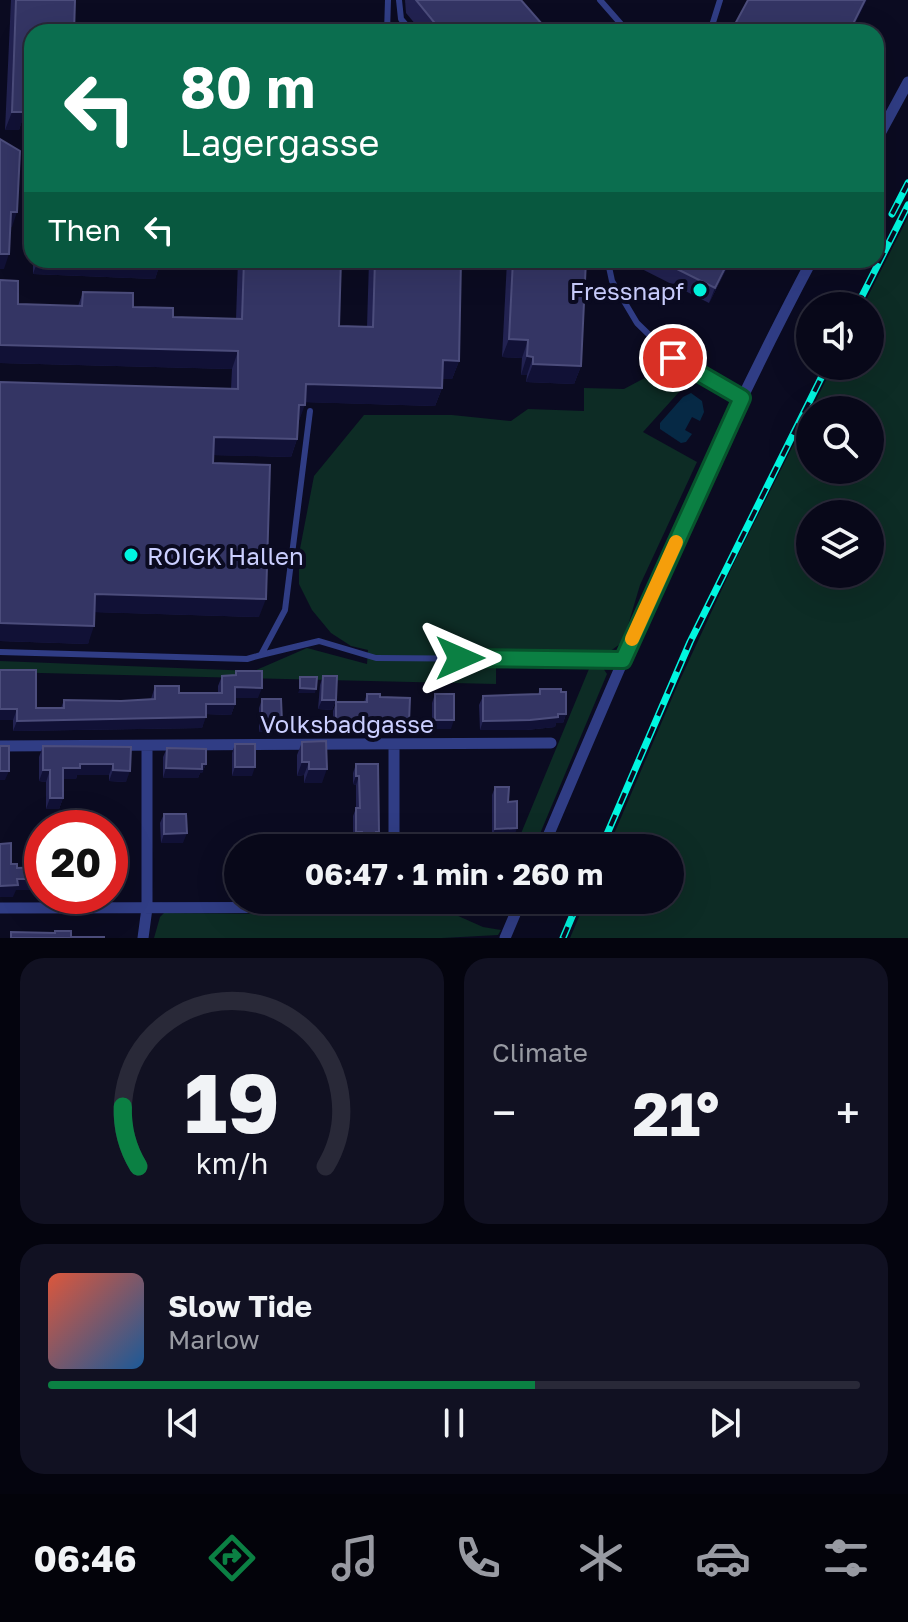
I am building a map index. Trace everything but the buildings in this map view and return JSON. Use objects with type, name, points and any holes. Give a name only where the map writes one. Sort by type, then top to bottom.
[{"type":"street","points":[[884,126],[908,82]]},
{"type":"street","points":[[549,834],[623,660],[742,398],[808,268]]},
{"type":"street","name":"Volksbadgasse","points":[[0,746],[551,743]]},
{"type":"street","points":[[394,745],[394,834]]},
{"type":"street","points":[[143,938],[147,908],[147,746]]},
{"type":"street","points":[[0,908],[224,907]]},
{"type":"street","points":[[505,938],[515,914]]},
{"type":"lane","points":[[387,24],[388,0]]},
{"type":"lane","points":[[399,0],[401,19],[405,24]]},
{"type":"lane","points":[[600,0],[621,24]]},
{"type":"lane","points":[[712,24],[720,0]]},
{"type":"lane","points":[[609,268],[612,281],[637,323],[673,358],[742,398]]},
{"type":"lane","points":[[261,655],[285,610],[310,411]]},
{"type":"lane","points":[[0,652],[247,659],[319,641],[376,658],[623,660]]},
{"type":"green space","points":[[908,217],[908,938],[570,938],[580,914],[684,914],[684,834],[614,834],[678,684],[796,440],[796,484],[884,484],[884,396],[818,396],[826,380],[884,380],[884,292],[870,292]]},
{"type":"green space","points":[[669,365],[689,381],[643,432],[697,462],[640,585],[623,642],[606,654],[496,651],[496,684],[0,672],[0,661],[254,671],[307,648],[367,664],[368,650],[351,646],[331,633],[312,610],[299,584],[299,554],[314,476],[364,415],[452,415],[511,421],[528,409],[584,411],[584,388],[624,389]]},
{"type":"green space","points":[[591,664],[601,665],[607,674],[540,834],[521,834]]},
{"type":"green space","points":[[164,913],[456,915],[483,927],[501,930],[498,935],[442,938],[154,938]]},
{"type":"water","points":[[691,393],[702,401],[704,412],[700,421],[692,417],[685,430],[692,434],[681,443],[660,429],[660,423],[683,397]]},
{"type":"railway","points":[[892,214],[908,183]]},
{"type":"railway","points":[[884,253],[908,205]]},
{"type":"railway","points":[[864,292],[876,268]]},
{"type":"railway","points":[[607,834],[690,642],[820,380]]},
{"type":"railway","points":[[563,938],[573,914]]},
{"type":"slow traffic","points":[[632,639],[676,542]]},
{"type":"place","name":"Fressnapf","points":[[700,290]]},
{"type":"place","name":"ROIGK Hallen","points":[[131,555]]},
{"type":"route","points":[[460,658],[623,660],[742,398],[673,358]]}]
